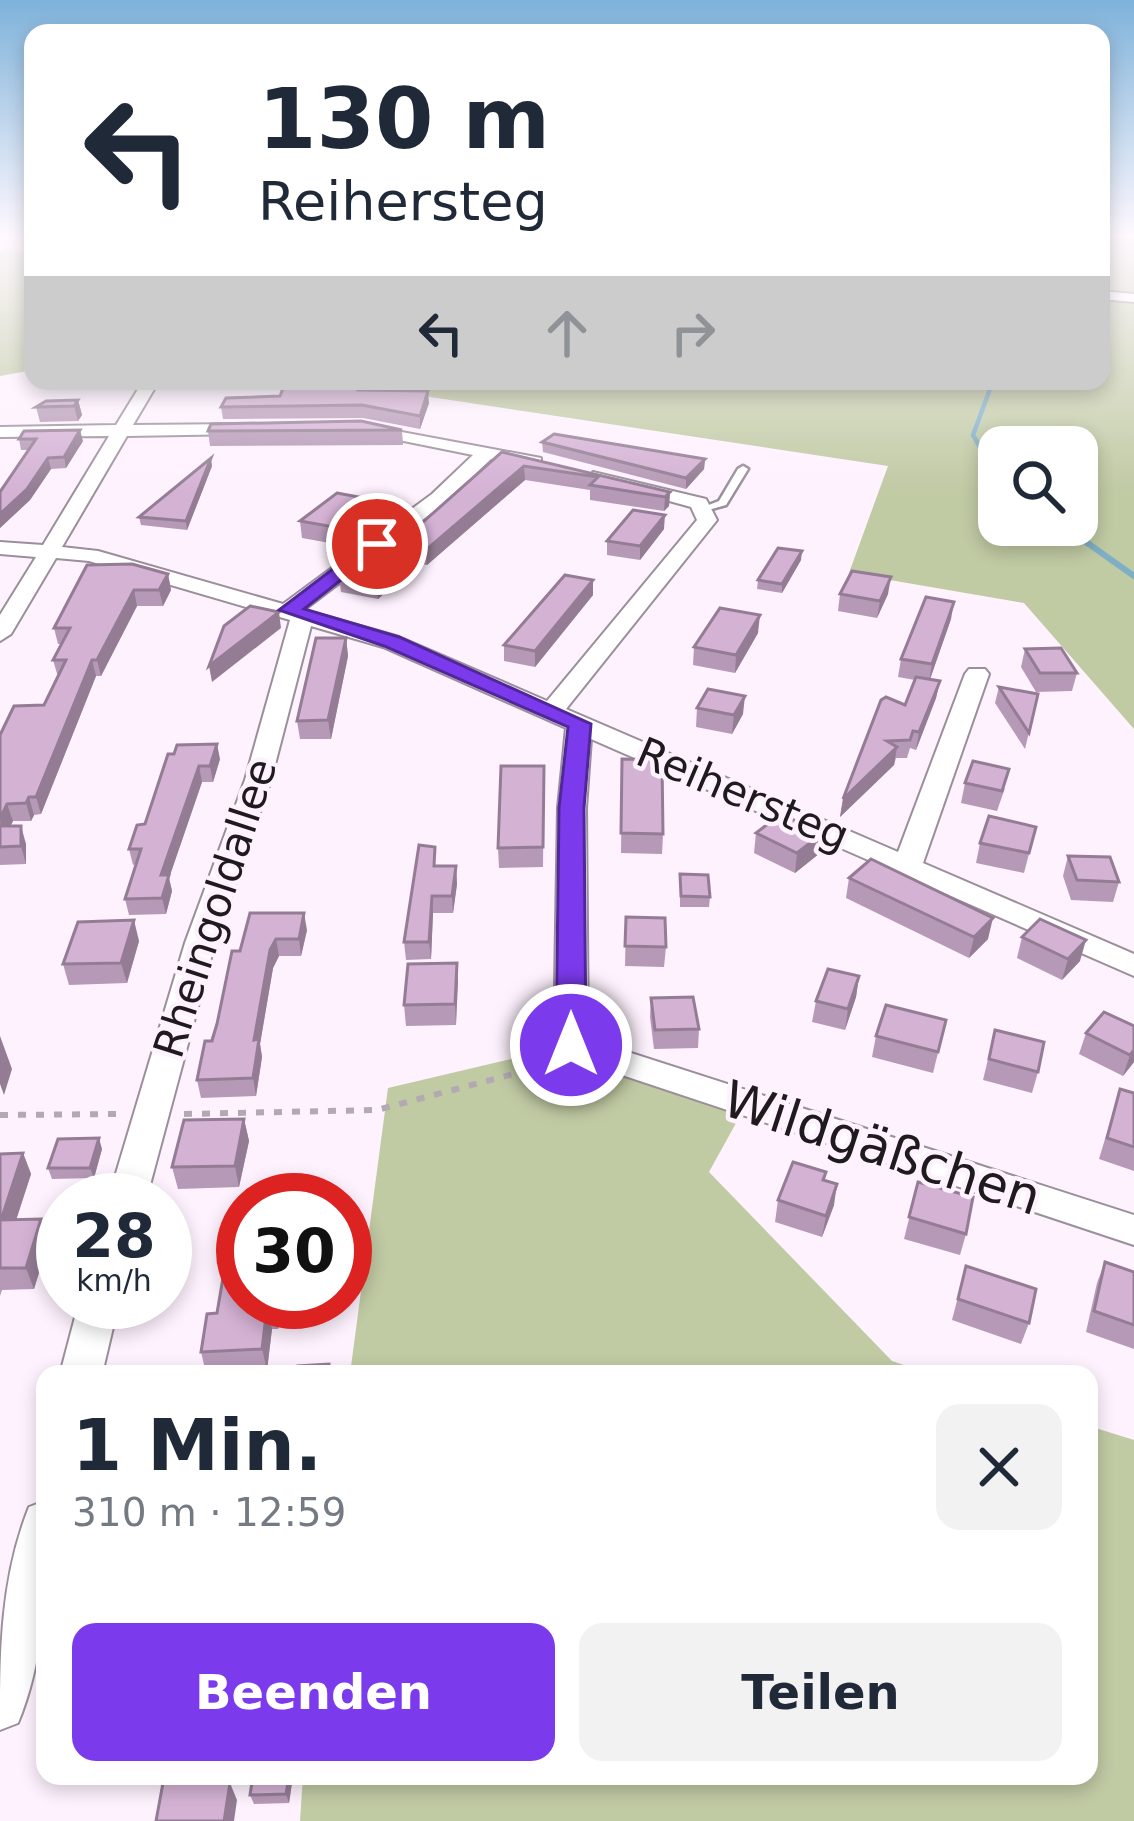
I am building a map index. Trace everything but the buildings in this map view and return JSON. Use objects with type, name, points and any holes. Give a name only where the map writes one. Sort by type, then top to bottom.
[{"type":"street","points":[[0,634],[145,390]]},
{"type":"street","points":[[341,427],[381,430],[551,465]]},
{"type":"street","points":[[0,432],[275,428]]},
{"type":"street","points":[[295,613],[439,498],[486,453]]},
{"type":"street","points":[[571,1045],[572,808],[566,716],[707,520],[699,503],[682,496],[572,469]]},
{"type":"street","name":"Reihersteg","points":[[0,548],[91,555],[391,642],[1134,966]]},
{"type":"street","name":"Rheingoldallee","points":[[136,1173],[200,944],[258,780],[295,613]]},
{"type":"street","points":[[908,865],[977,674]]},
{"type":"street","name":"Wildgäßchen","points":[[631,1065],[1134,1230]]},
{"type":"street","points":[[83,1365],[92,1329]]},
{"type":"street","points":[[0,1705],[7,1652],[36,1553]]},
{"type":"lane","points":[[704,510],[723,503],[743,469]]},
{"type":"path","points":[[0,1115],[376,1109],[536,1068],[571,1045]]},
{"type":"green space","points":[[0,322],[24,322],[24,372],[0,376]]},
{"type":"green space","points":[[1110,322],[1134,322],[1134,729],[1024,603],[849,573],[888,466],[384,390],[1110,390]]},
{"type":"green space","points":[[571,1045],[746,1105],[709,1172],[892,1361],[904,1365],[351,1365],[356,1329],[372,1329],[372,1208],[388,1088]]},
{"type":"green space","points":[[1098,1429],[1134,1440],[1134,1821],[300,1821],[302,1785],[1098,1785]]},
{"type":"waterway","points":[[978,444],[973,435],[990,390]]},
{"type":"waterway","points":[[1092,546],[1134,576]]},
{"type":"route","points":[[377,544],[289,610],[391,642],[579,724],[572,808],[571,1045]]}]
